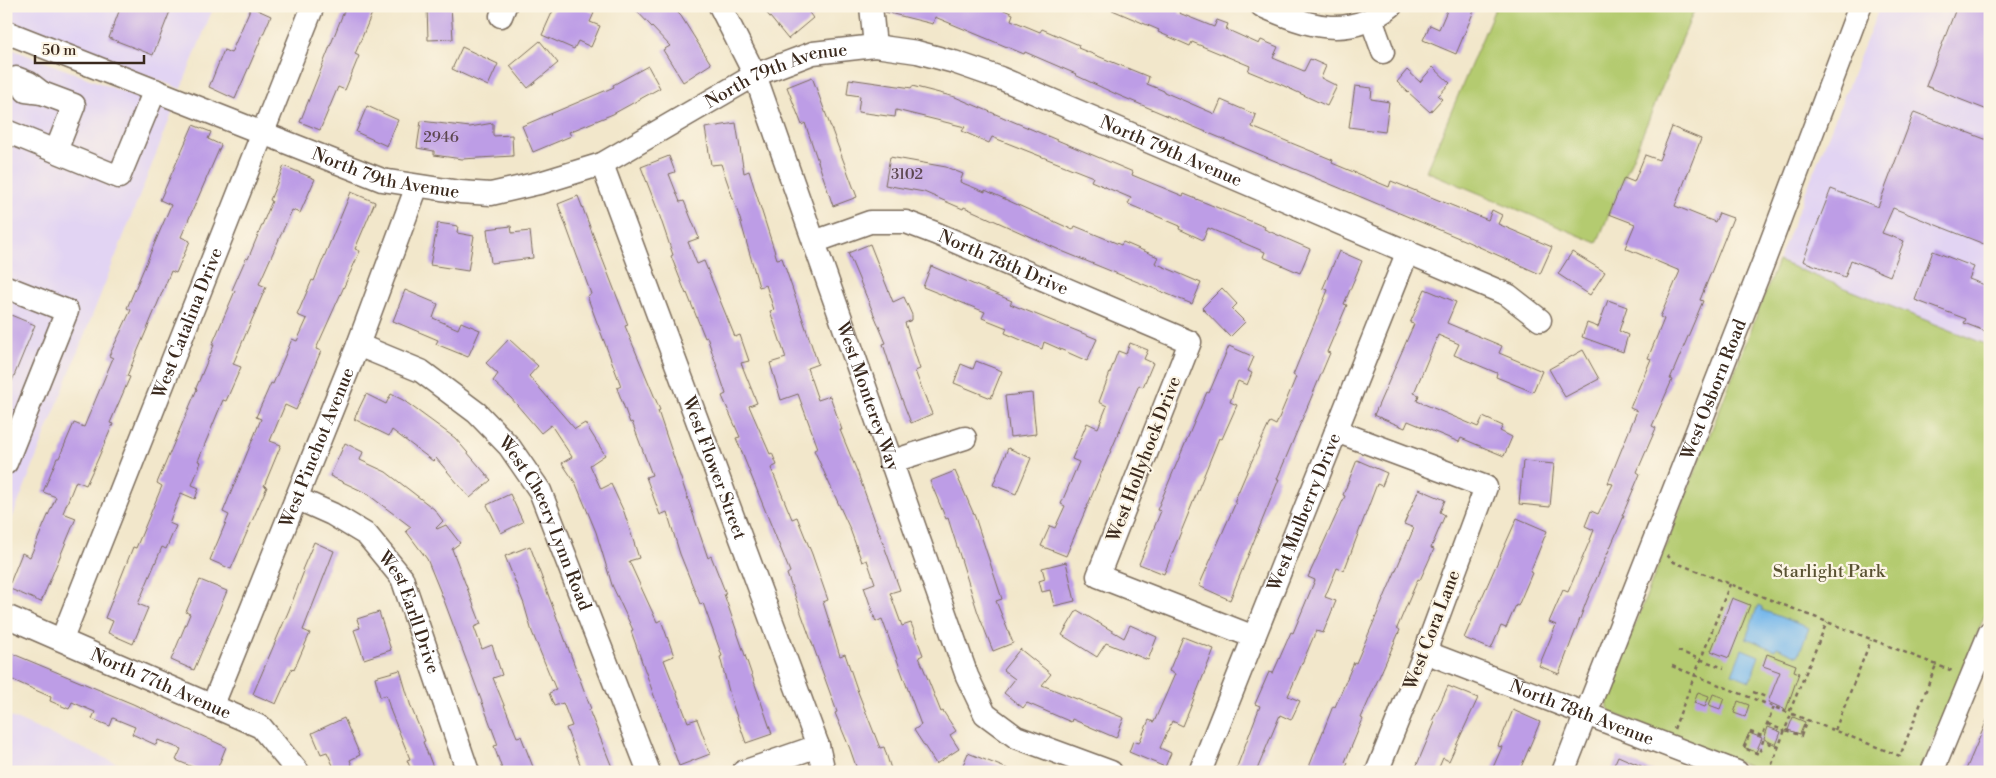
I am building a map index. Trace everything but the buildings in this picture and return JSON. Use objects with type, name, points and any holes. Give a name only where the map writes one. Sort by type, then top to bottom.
[{"type":"street","name":"West Catalina Drive","points":[[62,639],[313,6]]},
{"type":"street","name":"West Monterey Way","points":[[720,6],[755,75],[967,676],[985,714],[1016,737],[1111,772]]},
{"type":"street","points":[[871,6],[875,46]]},
{"type":"street","points":[[1262,6],[1311,25],[1336,28],[1371,19],[1391,6]]},
{"type":"street","name":"West Osborn Road","points":[[1563,772],[1765,258],[1860,6]]},
{"type":"street","points":[[1371,19],[1383,52]]},
{"type":"street","name":"North 79th Avenue","points":[[6,32],[382,180],[460,192],[491,194],[543,182],[602,164],[755,75],[813,54],[875,46],[917,52],[954,62],[1000,78],[1408,251],[1508,295],[1540,320]]},
{"type":"street","points":[[20,90],[74,105],[56,151]]},
{"type":"street","points":[[6,131],[119,176],[155,90]]},
{"type":"street","name":"West Flower Street","points":[[602,164],[818,746],[824,772]]},
{"type":"street","name":"West Pinchot Avenue","points":[[212,707],[358,345],[417,186]]},
{"type":"street","name":"North 78th Drive","points":[[814,242],[870,222],[906,222],[935,232],[1190,342]]},
{"type":"street","name":"West Mulberry Drive","points":[[1200,772],[1408,251]]},
{"type":"street","points":[[6,287],[67,311],[6,463]]},
{"type":"street","name":"West Hollyhock Drive","points":[[1190,342],[1098,576],[1254,637]]},
{"type":"street","name":"West Cheery Lynn Road","points":[[358,345],[421,371],[477,413],[509,446],[540,491],[649,772]]},
{"type":"street","name":"West Cora Lane","points":[[1336,431],[1486,487],[1378,772]]},
{"type":"street","points":[[890,462],[965,438]]},
{"type":"street","name":"West Earll Drive","points":[[296,498],[332,514],[367,535],[402,578],[468,772]]},
{"type":"street","name":"North 77th Avenue","points":[[6,616],[261,727],[298,772]]},
{"type":"street","points":[[1932,772],[1990,632]]},
{"type":"street","name":"North 78th Avenue","points":[[1425,652],[1737,772]]},
{"type":"street","points":[[743,772],[818,746]]},
{"type":"path","points":[[1665,554],[1674,562],[1970,678]]},
{"type":"path","points":[[1668,745],[1730,584]]},
{"type":"path","points":[[1768,772],[1827,622]]},
{"type":"path","points":[[1835,730],[1871,640]]},
{"type":"path","points":[[1678,651],[1724,668]]},
{"type":"path","points":[[1672,666],[1900,756],[1936,665]]},
{"type":"path","points":[[1754,692],[1766,697]]},
{"type":"path","points":[[1762,736],[1750,732],[1744,748],[1758,754],[1763,741],[1762,736],[1774,707]]},
{"type":"path","points":[[1767,724],[1801,736],[1807,720]]},
{"type":"path","points":[[1763,741],[1779,747]]},
{"type":"shaded area","points":[[11,6],[214,6],[181,89],[16,25],[9,18],[8,13]]},
{"type":"shaded area","points":[[1880,6],[1990,6],[1990,346],[1778,261]]},
{"type":"shaded area","points":[[6,47],[173,111],[6,534]]},
{"type":"shaded area","points":[[6,715],[137,772],[6,772]]},
{"type":"green space","points":[[1496,6],[1696,6],[1597,243],[1426,171]]},
{"type":"green space","name":"Starlight Park","points":[[1778,261],[1990,346],[1990,603],[1920,772],[1763,772],[1612,713],[1608,708],[1607,696]]},
{"type":"water","points":[[1758,605],[1762,607],[1762,610],[1809,628],[1798,656],[1777,647],[1775,650],[1746,638]]},
{"type":"water","points":[[1742,649],[1759,656],[1750,681],[1732,674]]}]
